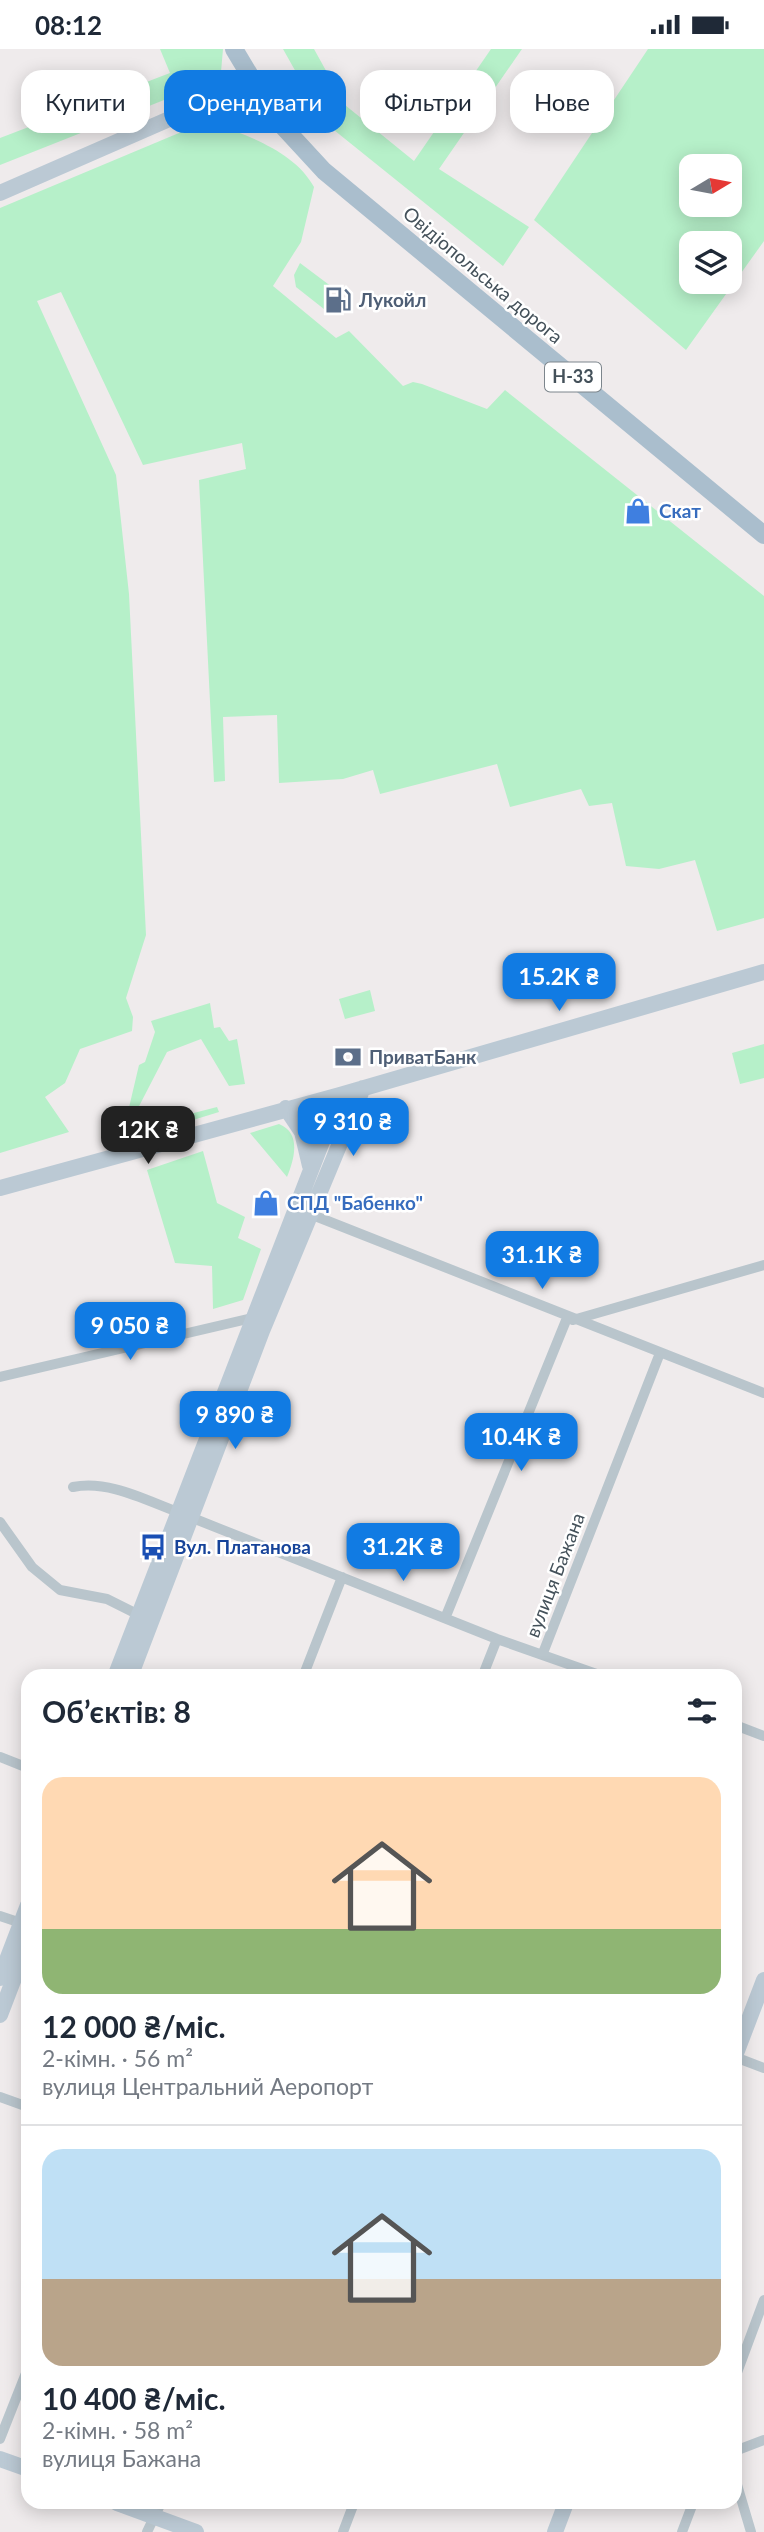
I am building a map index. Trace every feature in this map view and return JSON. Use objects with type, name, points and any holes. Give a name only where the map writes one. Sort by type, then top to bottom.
[{"type":"main road","name":"Овідіопольська дорога","points":[[234,49],[247,70]]},
{"type":"main road","points":[[0,193],[164,121]]},
{"type":"main road","name":"Овідіопольська дорога","points":[[289,133],[324,171],[764,535]]},
{"type":"main road","points":[[0,1188],[340,1095],[764,972]]},
{"type":"main road","points":[[118,1669],[363,1088]]},
{"type":"main road","points":[[133,1669],[253,1318],[340,1095]]},
{"type":"main road","points":[[286,1108],[302,1132],[310,1168]]},
{"type":"main road","points":[[0,1978],[21,1923]]},
{"type":"main road","points":[[0,2015],[21,1960]]},
{"type":"main road","points":[[742,2035],[764,1982]]},
{"type":"main road","points":[[0,2459],[21,2466]]},
{"type":"main road","points":[[158,2509],[196,2532]]},
{"type":"main road","points":[[555,2532],[564,2509]]},
{"type":"street","points":[[310,1214],[570,1319],[764,1393]]},
{"type":"street","points":[[570,1319],[764,1265]]},
{"type":"street","points":[[0,1377],[253,1318]]},
{"type":"street","points":[[446,1616],[570,1319]]},
{"type":"street","name":"вулиця Бажана","points":[[543,1653],[660,1353]]},
{"type":"street","points":[[73,1487],[89,1484],[107,1486],[446,1616],[497,1639],[584,1669]]},
{"type":"street","points":[[0,1522],[32,1567],[60,1590],[107,1599],[139,1615]]},
{"type":"street","points":[[306,1669],[342,1577]]},
{"type":"street","name":"вулиця Бажана","points":[[485,1669],[497,1639]]},
{"type":"street","points":[[742,1728],[764,1736]]},
{"type":"street","points":[[0,1757],[21,1765]]},
{"type":"street","points":[[0,1916],[21,1923]]},
{"type":"street","points":[[742,2054],[764,2068]]},
{"type":"street","points":[[0,2097],[21,2105]]},
{"type":"street","points":[[742,2359],[764,2300]]},
{"type":"street","points":[[0,2439],[21,2386]]},
{"type":"street","points":[[742,2449],[764,2441]]},
{"type":"street","points":[[742,2502],[751,2532]]},
{"type":"street","points":[[147,2532],[158,2509]]},
{"type":"street","points":[[343,2532],[352,2509]]},
{"type":"street","points":[[682,2532],[692,2509]]},
{"type":"green space","points":[[160,49],[223,49],[221,70],[169,70]]},
{"type":"green space","points":[[283,49],[314,49],[326,70],[295,70]]},
{"type":"green space","points":[[491,49],[522,49],[496,87],[496,70],[477,70]]},
{"type":"green space","points":[[648,49],[764,49],[764,241],[742,272],[742,231],[679,231],[679,294],[726,294],[686,350],[534,220],[592,133],[614,133],[614,100]]},
{"type":"green space","points":[[164,75],[164,100],[150,106],[150,81]]},
{"type":"green space","points":[[346,106],[360,117],[360,133],[380,133],[414,161],[433,133],[464,133],[439,169],[529,227],[503,266],[338,133],[346,133]]},
{"type":"green space","points":[[21,130],[21,133],[81,133],[0,165],[0,138]]},
{"type":"green space","points":[[179,133],[240,133],[271,147],[296,165],[314,187],[301,242],[273,286],[336,338],[349,331],[403,386],[413,382],[422,384],[487,409],[505,390],[764,596],[764,918],[717,931],[695,860],[659,869],[626,866],[612,803],[589,806],[581,789],[510,807],[497,764],[380,794],[373,770],[343,779],[279,783],[277,715],[223,717],[225,781],[214,782],[199,480],[246,469],[242,443],[143,465],[61,292],[37,301],[116,475],[129,594],[146,935],[126,998],[133,1017],[132,1031],[80,1049],[65,1083],[45,1097],[69,1132],[0,1153],[0,208]]},
{"type":"green space","points":[[300,263],[332,287],[328,294],[332,297],[329,302],[333,309],[329,313],[296,287],[294,275]]},
{"type":"green space","points":[[370,990],[375,1011],[345,1019],[339,999]]},
{"type":"green space","points":[[210,1003],[214,1028],[220,1027],[229,1041],[237,1039],[245,1084],[229,1086],[201,1039],[167,1052],[135,1114],[127,1116],[139,1065],[145,1062],[155,1032],[151,1021]]},
{"type":"green space","points":[[764,1044],[764,1078],[740,1084],[732,1053]]},
{"type":"green space","points":[[217,1107],[219,1112],[180,1124],[178,1122],[186,1115]]},
{"type":"green space","points":[[321,1112],[310,1142],[300,1118]]},
{"type":"green space","points":[[279,1124],[286,1128],[293,1140],[294,1155],[287,1177],[250,1133]]},
{"type":"green space","points":[[203,1151],[217,1203],[245,1217],[238,1238],[261,1249],[243,1300],[213,1309],[212,1266],[175,1263],[147,1170]]},
{"type":"place","name":"Лукойл","points":[[338,300]]},
{"type":"place","name":"Скат","points":[[638,511]]},
{"type":"place","name":"ПриватБанк","points":[[348,1057]]},
{"type":"place","name":"СПД \"Бабенко\"","points":[[266,1203]]},
{"type":"place","name":"Вул. Платанова","points":[[153,1547]]}]
